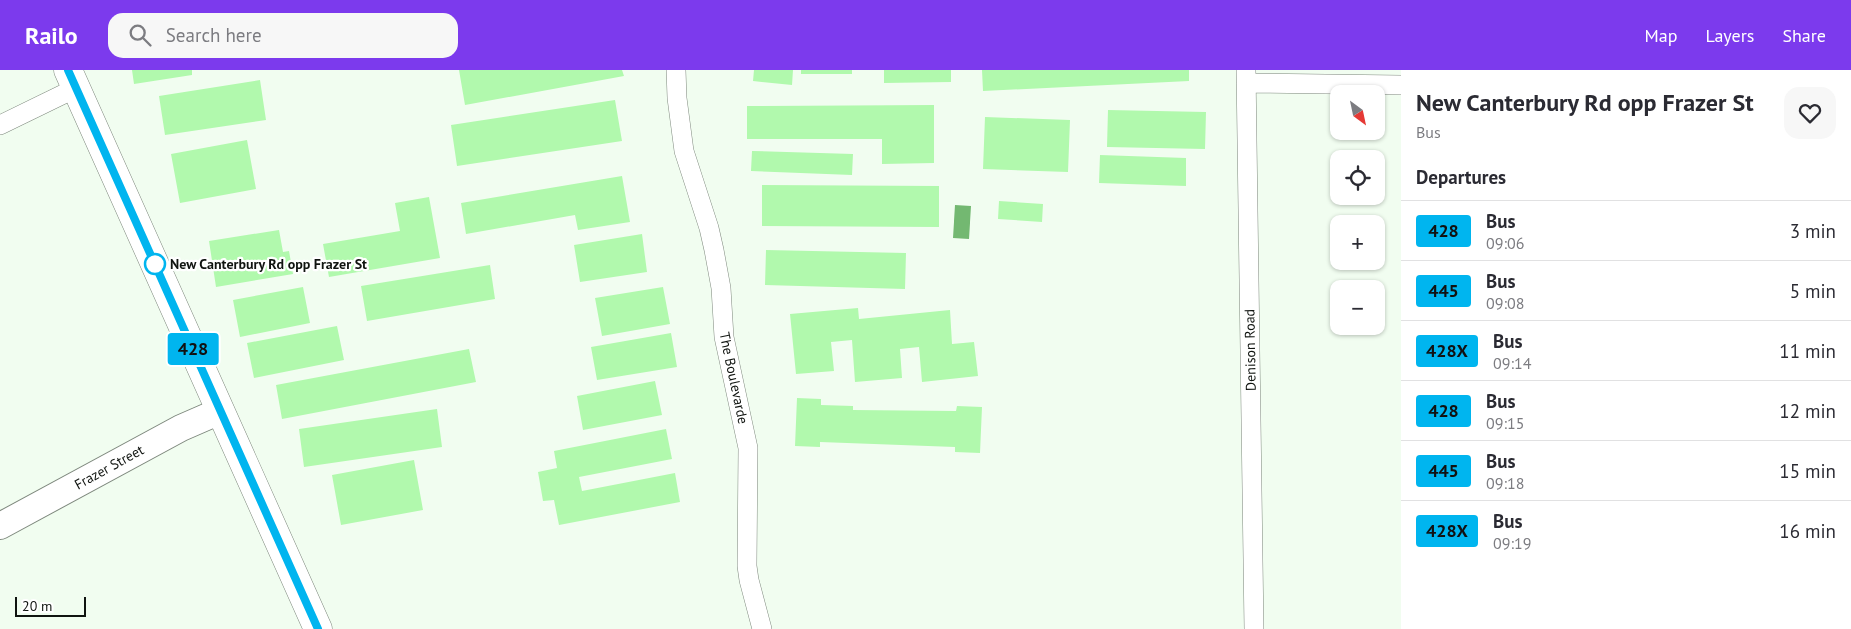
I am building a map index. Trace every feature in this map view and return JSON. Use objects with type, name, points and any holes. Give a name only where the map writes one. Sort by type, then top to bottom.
[{"type":"highway","points":[[72,79],[318,629]]},
{"type":"main road","name":"Frazer Street","points":[[0,526],[181,428],[220,410]]},
{"type":"street","name":"The Boulevarde","points":[[676,70],[677,98],[684,151],[709,228],[714,250],[721,288],[724,337],[748,448],[746,566],[762,629]]},
{"type":"street","points":[[1246,77],[1401,85]]},
{"type":"street","name":"Denison Road","points":[[1246,77],[1254,629]]},
{"type":"street","points":[[0,126],[72,79]]},
{"type":"shaded area","points":[[955,205],[971,206],[969,239],[953,238]]},
{"type":"building","points":[[132,70],[192,70],[192,75],[134,84]]},
{"type":"building","points":[[459,70],[622,70],[624,76],[465,105]]},
{"type":"building","points":[[754,70],[793,70],[792,85],[753,81]]},
{"type":"building","points":[[801,70],[852,70],[852,74],[801,74]]},
{"type":"building","points":[[884,70],[951,70],[951,82],[884,83]]},
{"type":"building","points":[[982,70],[1189,70],[1189,81],[983,91]]},
{"type":"building","points":[[260,80],[266,120],[165,135],[159,96]]},
{"type":"building","points":[[615,100],[622,141],[457,166],[451,125]]},
{"type":"building","points":[[934,105],[934,163],[882,164],[882,139],[747,139],[747,106]]},
{"type":"building","points":[[1108,110],[1206,112],[1205,149],[1107,147]]},
{"type":"building","points":[[985,117],[1070,120],[1068,172],[983,169]]},
{"type":"building","points":[[247,140],[256,189],[180,203],[171,154]]},
{"type":"building","points":[[752,151],[853,154],[852,175],[751,171]]},
{"type":"building","points":[[1100,155],[1186,158],[1186,186],[1099,183]]},
{"type":"building","points":[[622,176],[630,222],[578,230],[575,215],[466,234],[461,203]]},
{"type":"building","points":[[762,185],[939,186],[939,227],[762,226]]},
{"type":"building","points":[[429,197],[440,258],[329,277],[323,244],[400,231],[395,203]]},
{"type":"building","points":[[999,201],[1043,204],[1042,222],[998,219]]},
{"type":"building","points":[[279,230],[283,252],[289,251],[293,274],[216,287],[209,241]]},
{"type":"building","points":[[642,234],[647,272],[580,282],[574,245]]},
{"type":"building","points":[[766,250],[906,253],[905,289],[765,285]]},
{"type":"building","points":[[490,265],[495,299],[367,321],[361,286]]},
{"type":"building","points":[[303,287],[310,323],[240,337],[233,300]]},
{"type":"building","points":[[663,287],[670,324],[602,336],[595,298]]},
{"type":"building","points":[[858,308],[859,319],[950,310],[952,344],[974,342],[978,376],[922,382],[919,347],[900,349],[902,378],[855,382],[852,340],[831,342],[834,371],[796,374],[790,314]]},
{"type":"building","points":[[337,326],[344,360],[254,378],[247,343]]},
{"type":"building","points":[[671,333],[677,367],[597,380],[591,347]]},
{"type":"building","points":[[469,349],[476,382],[282,419],[276,385]]},
{"type":"building","points":[[655,381],[662,415],[583,430],[577,396]]},
{"type":"building","points":[[797,398],[821,399],[821,405],[853,406],[853,410],[956,411],[957,406],[982,407],[980,453],[955,452],[955,447],[820,442],[820,447],[795,446]]},
{"type":"building","points":[[437,409],[442,447],[304,467],[299,429]]},
{"type":"building","points":[[666,429],[672,459],[579,477],[582,491],[675,473],[680,502],[559,525],[554,500],[543,501],[538,472],[557,468],[554,451]]},
{"type":"building","points":[[414,460],[423,510],[341,525],[332,475]]},
{"type":"bus line","name":"428","points":[[68,70],[318,629]]},
{"type":"place","name":"New Canterbury Rd opp Frazer St","points":[[155,264]]}]
